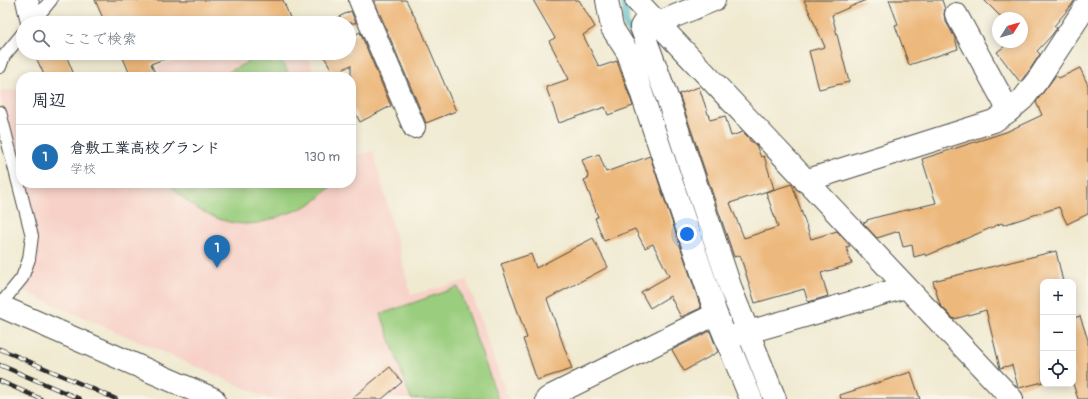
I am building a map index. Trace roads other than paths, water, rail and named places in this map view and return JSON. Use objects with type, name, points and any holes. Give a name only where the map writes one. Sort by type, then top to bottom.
[{"type":"street","points":[[27,0],[28,16]]},
{"type":"street","points":[[360,0],[414,127]]},
{"type":"street","points":[[607,0],[612,28],[628,53],[716,314],[736,335],[775,399]]},
{"type":"street","points":[[644,8],[714,0]]},
{"type":"street","points":[[805,181],[994,121],[1023,99],[1039,78],[1088,3]]},
{"type":"street","points":[[644,8],[805,181],[1012,399]]},
{"type":"street","points":[[644,8],[641,27],[668,100],[732,292],[736,335],[751,399]]},
{"type":"street","points":[[956,14],[1009,111]]},
{"type":"street","points":[[736,335],[906,287]]},
{"type":"street","points":[[0,306],[214,399]]},
{"type":"street","points":[[547,399],[716,314]]},
{"type":"lane","points":[[37,16],[51,0]]},
{"type":"lane","points":[[0,67],[4,56],[16,42]]},
{"type":"lane","points":[[0,112],[16,174]]},
{"type":"lane","points":[[0,306],[22,278],[30,259],[32,236],[20,188]]},
{"type":"waterway","points":[[625,0],[626,24],[636,41]]},
{"type":"waterway","points":[[648,77],[660,113]]},
{"type":"waterway","points":[[685,187],[704,242]]},
{"type":"waterway","points":[[726,306],[736,332]]},
{"type":"railway","points":[[0,349],[116,399]]},
{"type":"railway","points":[[0,365],[80,399]]},
{"type":"railway","points":[[0,381],[41,399]]},
{"type":"place","name":"倉敷工業高校グランド","points":[[217,268]]}]
